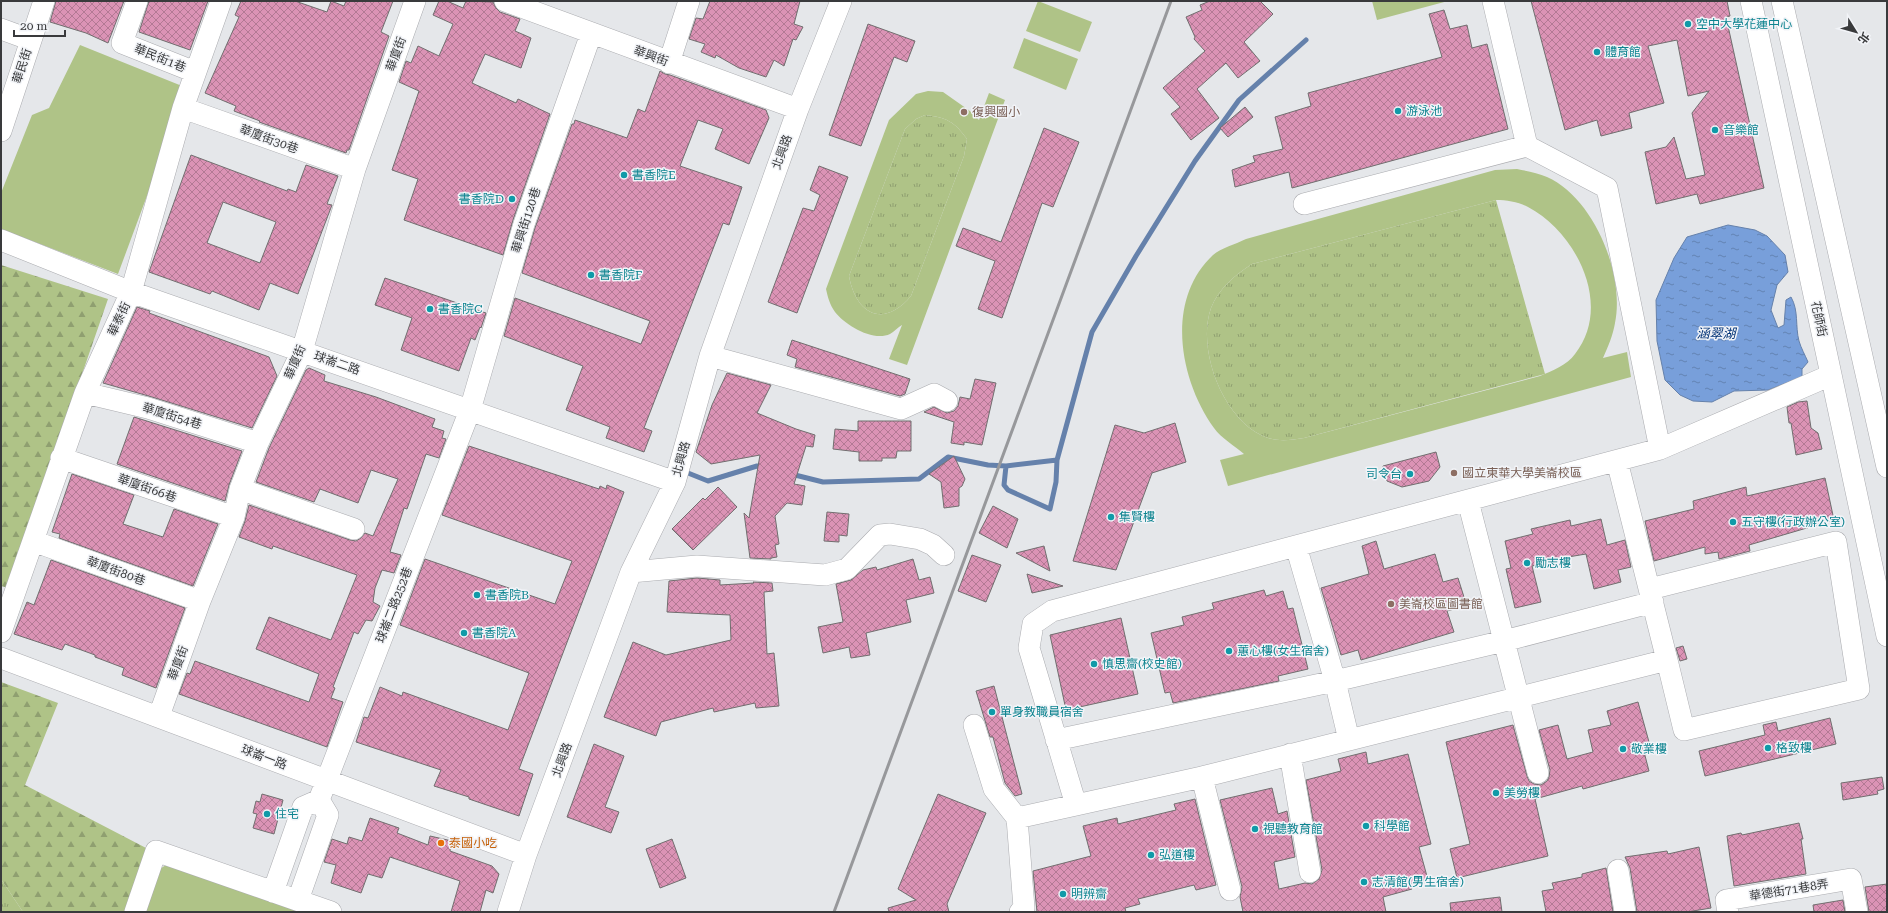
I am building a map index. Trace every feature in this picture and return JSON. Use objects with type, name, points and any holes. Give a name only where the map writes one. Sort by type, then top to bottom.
[{"type":"street","name":"華民街","points":[[1,131],[44,1]]},
{"type":"street","name":"華民街1巷","points":[[137,1],[122,43],[195,72]]},
{"type":"street","name":"華泰街","points":[[1,632],[84,393],[131,292],[183,108],[221,1]]},
{"type":"street","name":"華廈街","points":[[159,716],[200,601],[234,517],[240,489],[258,443],[302,351],[355,169],[415,1]]},
{"type":"street","name":"華興街","points":[[505,1],[543,7],[591,34],[798,109]]},
{"type":"street","points":[[669,63],[689,1]]},
{"type":"street","name":"北興路","points":[[508,912],[526,855],[632,572],[675,482],[710,356],[798,109],[841,1]]},
{"type":"street","points":[[1493,1],[1527,146]]},
{"type":"street","name":"花師街","points":[[1751,1],[1887,636]]},
{"type":"street","points":[[1782,1],[1887,467]]},
{"type":"street","points":[[1,29],[31,40]]},
{"type":"street","name":"華興街120巷","points":[[470,410],[524,224],[591,34]]},
{"type":"street","name":"華廈街30巷","points":[[183,108],[355,169]]},
{"type":"street","points":[[1304,204],[1527,146],[1607,188],[1660,449]]},
{"type":"street","name":"球崙二路","points":[[1,240],[131,292],[675,482]]},
{"type":"street","points":[[710,356],[901,409],[934,394],[947,401]]},
{"type":"street","points":[[1076,805],[1029,648],[1033,624],[1052,611],[1660,449],[1831,374]]},
{"type":"street","name":"華廈街54巷","points":[[84,393],[148,408],[258,443]]},
{"type":"street","name":"球崙二路252巷","points":[[322,791],[470,410]]},
{"type":"street","name":"華廈街66巷","points":[[61,458],[234,517]]},
{"type":"street","points":[[1056,740],[1335,681],[1504,641],[1651,596],[1836,542],[1859,689],[1684,730],[1667,660],[1651,596],[1617,461]]},
{"type":"street","points":[[240,489],[354,529]]},
{"type":"street","points":[[1468,500],[1538,773]]},
{"type":"street","points":[[632,572],[697,566],[825,575],[847,569],[880,535],[890,534],[920,539],[933,544],[944,555]]},
{"type":"street","name":"華廈街80巷","points":[[33,541],[200,601]]},
{"type":"street","points":[[1296,546],[1335,681],[1349,740]]},
{"type":"street","name":"球崙一路","points":[[1,658],[159,716],[322,791],[526,855]]},
{"type":"street","points":[[1017,818],[1202,777],[1667,660]]},
{"type":"street","points":[[974,725],[994,789],[1017,818],[1024,908],[1020,912]]},
{"type":"street","points":[[1290,754],[1310,872]]},
{"type":"street","points":[[1202,777],[1230,890]]},
{"type":"street","points":[[273,892],[303,806],[322,791],[328,815],[298,900]]},
{"type":"street","points":[[135,912],[156,851],[331,912]]},
{"type":"street","points":[[1618,870],[1625,912]]},
{"type":"street","name":"華德街71巷8弄","points":[[1727,906],[1851,879],[1857,912]]},
{"type":"green space","points":[[1038,1],[1092,22],[1080,52],[1026,31]]},
{"type":"green space","points":[[1372,1],[1448,1],[1377,20]]},
{"type":"green space","points":[[1024,38],[1078,59],[1066,90],[1013,68]]},
{"type":"green space","points":[[80,45],[187,88],[118,274],[1,229],[1,193],[32,115],[49,108]]},
{"type":"green space","points":[[928,91],[943,92],[970,111],[979,120],[989,93],[1005,100],[907,365],[889,359],[902,325],[890,334],[883,336],[876,336],[860,331],[845,322],[835,312],[829,301],[826,289],[889,120],[916,94]],"holes":[[[925,115],[939,117],[949,121],[963,133],[967,139],[964,156],[911,296],[901,306],[890,312],[881,314],[872,313],[864,308],[858,300],[849,276],[905,129],[916,119]]]},
{"type":"green space","points":[[925,115],[939,117],[949,121],[958,128],[967,139],[964,156],[911,296],[901,306],[890,312],[881,314],[872,313],[864,308],[858,300],[849,276],[905,129],[916,119]]},
{"type":"green space","points":[[1517,169],[1547,177],[1564,187],[1579,202],[1592,220],[1610,261],[1615,282],[1617,304],[1613,332],[1603,358],[1627,352],[1631,377],[1228,486],[1220,460],[1244,454],[1217,432],[1202,408],[1192,387],[1182,340],[1183,317],[1188,294],[1198,273],[1213,255],[1224,248],[1246,239],[1495,170]],"holes":[[[1500,200],[1524,205],[1546,219],[1561,234],[1574,252],[1584,272],[1590,293],[1591,314],[1586,335],[1572,358],[1559,367],[1540,376],[1304,438],[1290,440],[1268,438],[1252,430],[1238,417],[1217,383],[1207,344],[1207,325],[1211,308],[1218,294],[1234,277],[1252,264]]]},
{"type":"green space","points":[[1496,200],[1545,374],[1304,438],[1282,440],[1268,438],[1252,430],[1238,417],[1217,383],[1207,344],[1207,325],[1211,308],[1218,294],[1234,277],[1252,264]]},
{"type":"green space","points":[[1,265],[108,299],[8,588],[1,586]]},
{"type":"green space","points":[[1,682],[58,703],[25,785],[148,849],[125,912],[23,912],[1,879]]},
{"type":"green space","points":[[171,862],[309,912],[142,912],[158,870]]},
{"type":"green space","points":[[1,879],[23,912],[1,912]]},
{"type":"water","name":"涵翠湖","points":[[1728,225],[1755,230],[1767,236],[1785,255],[1788,272],[1777,285],[1771,310],[1778,328],[1784,325],[1786,300],[1791,297],[1796,313],[1799,341],[1808,362],[1802,369],[1802,377],[1768,390],[1734,391],[1712,402],[1693,401],[1680,395],[1665,380],[1657,341],[1656,300],[1674,258],[1687,237]]},
{"type":"building","points":[[56,1],[124,1],[108,43],[86,33],[50,22]]},
{"type":"building","points":[[149,1],[208,1],[190,50],[139,32]]},
{"type":"building","points":[[241,1],[295,1],[327,12],[331,1],[344,6],[346,1],[393,1],[381,32],[389,36],[349,150],[347,150],[346,153],[259,122],[260,121],[234,111],[236,106],[205,93],[239,17],[235,15]]},
{"type":"building","points":[[439,1],[447,1],[463,8],[466,1],[493,2],[500,12],[520,19],[515,31],[531,38],[521,68],[485,54],[472,83],[516,103],[518,99],[550,114],[513,220],[503,255],[404,220],[418,179],[392,170],[419,91],[399,82],[406,61],[411,63],[418,46],[439,56],[453,24],[433,15]]},
{"type":"building","points":[[710,1],[800,1],[794,24],[803,27],[796,40],[793,39],[784,66],[774,60],[766,77],[739,68],[716,55],[715,58],[701,52],[705,44],[689,39],[696,18],[703,19]]},
{"type":"building","points":[[1210,1],[1260,1],[1273,14],[1244,42],[1260,61],[1238,78],[1226,63],[1197,89],[1219,118],[1191,140],[1171,114],[1180,107],[1163,88],[1205,51],[1194,39],[1195,37],[1186,17],[1202,10],[1200,5]]},
{"type":"building","points":[[1531,1],[1727,1],[1730,16],[1726,17],[1764,188],[1700,204],[1697,194],[1656,204],[1645,152],[1666,147],[1674,137],[1686,179],[1705,175],[1692,113],[1709,91],[1688,96],[1677,40],[1648,46],[1664,103],[1629,113],[1632,128],[1601,136],[1597,120],[1565,130]]},
{"type":"building","name":"游泳池","points":[[1444,10],[1450,29],[1467,25],[1472,48],[1487,44],[1508,129],[1292,188],[1289,172],[1235,187],[1232,170],[1255,162],[1253,156],[1283,149],[1275,117],[1311,106],[1308,93],[1442,57],[1429,14]]},
{"type":"building","points":[[868,24],[915,41],[907,62],[894,57],[861,146],[829,135]]},
{"type":"building","points":[[660,71],[766,110],[769,118],[749,164],[715,149],[723,129],[698,120],[680,166],[742,187],[729,225],[723,223],[644,428],[652,431],[644,452],[606,438],[610,427],[566,410],[583,366],[504,336],[515,298],[641,344],[650,321],[522,273],[535,228],[572,124],[574,124],[575,120],[627,138],[638,109],[645,112]]},
{"type":"building","points":[[1245,107],[1253,117],[1228,137],[1220,128]]},
{"type":"building","points":[[1044,128],[1079,142],[1053,207],[1042,203],[1002,318],[978,309],[995,261],[956,246],[963,228],[1001,242]]},
{"type":"building","points":[[191,155],[287,191],[288,189],[296,192],[306,165],[338,176],[327,204],[332,205],[298,294],[270,283],[259,310],[212,291],[210,294],[149,272]],"holes":[[[223,202],[276,222],[260,263],[207,243]]]},
{"type":"building","points":[[819,166],[848,177],[797,313],[768,302],[803,208],[814,211],[820,195],[810,190]]},
{"type":"building","points":[[385,278],[486,313],[475,340],[471,338],[459,371],[401,350],[412,318],[375,305]]},
{"type":"building","points":[[137,307],[150,311],[149,313],[269,357],[277,376],[252,428],[103,383]]},
{"type":"building","points":[[792,340],[910,379],[905,394],[900,396],[795,367],[797,359],[787,355]]},
{"type":"building","points":[[309,368],[325,375],[324,381],[376,397],[435,419],[432,427],[444,431],[442,438],[446,439],[439,458],[426,454],[407,509],[404,508],[390,552],[401,555],[394,573],[382,570],[375,588],[373,602],[380,606],[372,621],[366,620],[358,634],[354,632],[333,687],[335,688],[331,698],[343,702],[327,747],[179,694],[187,673],[190,674],[195,661],[309,702],[319,674],[256,649],[269,617],[331,640],[357,575],[273,546],[272,549],[239,537],[249,505],[356,541],[365,533],[373,536],[398,479],[371,470],[358,503],[320,489],[314,502],[256,482],[269,448],[306,370]]},
{"type":"building","points":[[727,373],[771,385],[757,413],[815,435],[813,447],[806,446],[794,484],[805,486],[802,505],[787,503],[775,516],[779,544],[775,545],[777,557],[771,559],[750,558],[744,513],[749,518],[760,455],[711,464],[696,452],[712,405]]},
{"type":"building","points":[[975,379],[996,383],[982,445],[964,442],[964,445],[951,443],[954,422],[924,412],[934,407],[947,413],[954,411],[958,406],[960,397],[970,399]]},
{"type":"building","points":[[1807,401],[1811,428],[1818,433],[1822,449],[1796,455],[1787,407],[1798,402]]},
{"type":"building","points":[[134,417],[242,451],[229,485],[225,501],[117,464]]},
{"type":"building","points":[[858,421],[911,421],[911,451],[897,451],[896,458],[882,458],[882,461],[859,461],[859,452],[833,449],[835,429],[858,431]]},
{"type":"building","name":"集賢樓","points":[[1175,423],[1186,462],[1152,473],[1116,570],[1073,561],[1115,425],[1144,433]]},
{"type":"building","points":[[469,446],[599,489],[600,486],[606,489],[607,485],[624,492],[519,769],[533,774],[519,816],[469,799],[469,797],[434,786],[441,770],[356,742],[364,717],[368,718],[380,687],[402,696],[403,692],[508,730],[529,673],[400,625],[425,559],[555,604],[572,561],[442,515]]},
{"type":"building","name":"司令台","points":[[1436,452],[1440,467],[1429,481],[1402,487],[1387,481],[1383,466]]},
{"type":"building","points":[[954,456],[965,479],[962,486],[959,488],[959,506],[944,508],[941,482],[929,474]]},
{"type":"building","points":[[72,474],[134,495],[123,524],[163,537],[174,509],[218,524],[193,586],[59,538],[60,534],[52,532]]},
{"type":"building","name":"五守樓(行政辦公室)","points":[[1825,478],[1834,520],[1749,545],[1750,551],[1719,559],[1718,552],[1705,554],[1705,547],[1654,561],[1645,521],[1694,509],[1693,501],[1746,487],[1747,496]]},
{"type":"building","points":[[718,487],[737,507],[693,550],[672,529],[703,498],[705,500]]},
{"type":"building","points":[[993,506],[1018,519],[1007,548],[979,533]]},
{"type":"building","points":[[827,512],[849,514],[847,536],[839,535],[839,542],[824,541]]},
{"type":"building","name":"勵志樓","points":[[1601,519],[1607,545],[1625,540],[1631,567],[1618,570],[1621,582],[1594,589],[1586,554],[1568,557],[1532,566],[1541,602],[1515,608],[1506,569],[1511,568],[1505,541],[1533,534],[1531,529],[1570,520],[1571,526]]},
{"type":"building","name":"美崙校區圖書館","points":[[1376,541],[1384,569],[1435,554],[1443,582],[1458,578],[1464,597],[1456,600],[1458,608],[1447,611],[1454,632],[1361,660],[1358,650],[1341,655],[1321,588],[1369,574],[1362,546]]},
{"type":"building","points":[[1044,546],[1050,571],[1016,553]]},
{"type":"building","points":[[972,555],[1001,565],[986,602],[958,591]]},
{"type":"building","points":[[913,559],[919,580],[930,577],[934,593],[906,600],[911,622],[866,633],[870,655],[851,658],[849,647],[823,653],[818,627],[843,622],[836,584],[851,580],[863,570],[876,567],[877,570]]},
{"type":"building","points":[[51,560],[185,608],[156,688],[122,675],[124,668],[95,657],[95,655],[65,644],[62,650],[14,634],[27,602],[34,605]]},
{"type":"building","points":[[1027,574],[1063,586],[1032,593]]},
{"type":"building","points":[[697,578],[720,580],[720,585],[754,583],[753,582],[772,583],[773,591],[764,592],[767,654],[774,653],[779,706],[756,708],[755,703],[714,712],[713,708],[661,722],[656,736],[604,717],[633,642],[666,655],[731,640],[730,615],[667,612],[669,581]]},
{"type":"building","name":"蕙心樓(女生宿舍)","points":[[1264,590],[1266,596],[1283,591],[1288,609],[1293,608],[1308,669],[1278,676],[1279,681],[1173,703],[1170,692],[1165,693],[1151,633],[1184,625],[1182,617],[1214,609],[1212,603]]},
{"type":"building","name":"慎思齋(校史館)","points":[[1121,618],[1138,694],[1066,710],[1050,635]]},
{"type":"building","points":[[1683,646],[1687,659],[1680,661],[1676,648]]},
{"type":"building","points":[[994,686],[1022,794],[1015,796],[1005,783],[993,737],[990,737],[976,691]]},
{"type":"building","name":"美勞樓","points":[[1638,702],[1649,742],[1642,744],[1649,771],[1583,789],[1582,786],[1535,799],[1548,856],[1457,878],[1450,849],[1470,844],[1446,742],[1513,725],[1529,781],[1534,784],[1541,785],[1547,781],[1550,770],[1539,730],[1558,725],[1567,759],[1593,752],[1588,730],[1611,725],[1607,711]]},
{"type":"building","name":"格致樓","points":[[1830,718],[1836,744],[1705,776],[1699,751],[1765,735],[1763,725],[1776,722],[1778,731]]},
{"type":"building","points":[[594,744],[624,756],[605,807],[619,812],[611,833],[567,817]]},
{"type":"building","points":[[1366,752],[1368,764],[1408,754],[1431,844],[1419,847],[1428,880],[1410,884],[1412,889],[1383,897],[1386,912],[1243,912],[1240,897],[1242,887],[1220,800],[1272,788],[1278,814],[1287,811],[1295,857],[1274,862],[1279,889],[1305,883],[1312,884],[1319,879],[1322,870],[1306,780],[1341,771],[1338,759]]},
{"type":"building","points":[[1882,777],[1884,789],[1877,791],[1878,794],[1843,800],[1841,783]]},
{"type":"building","name":"住宅","points":[[262,794],[283,800],[274,834],[253,828],[257,814],[253,813],[256,801],[260,802]]},
{"type":"building","points":[[938,794],[986,813],[947,904],[949,912],[889,912],[888,908],[916,900],[898,889]]},
{"type":"building","name":"弘道樓","points":[[1195,799],[1216,885],[1196,890],[1194,885],[1138,899],[1140,904],[1125,908],[1126,912],[1037,912],[1033,871],[1091,856],[1083,826],[1117,818],[1118,824],[1176,810],[1174,804]]},
{"type":"building","points":[[370,818],[399,828],[397,833],[428,845],[430,836],[452,841],[450,851],[492,866],[499,874],[493,893],[486,890],[480,912],[451,912],[460,881],[390,857],[382,878],[368,874],[361,893],[331,883],[336,865],[324,862],[332,839],[347,844],[349,837],[362,841]]},
{"type":"building","points":[[1799,823],[1803,839],[1801,839],[1806,874],[1734,886],[1727,836],[1741,833],[1742,835]]},
{"type":"building","points":[[672,839],[686,878],[660,888],[646,849]]},
{"type":"building","points":[[1699,847],[1711,908],[1687,912],[1637,912],[1630,868],[1625,857],[1667,851],[1668,854]]},
{"type":"building","points":[[1606,868],[1613,912],[1546,912],[1542,891],[1554,889],[1552,883],[1582,877],[1582,874]]},
{"type":"building","points":[[1887,884],[1887,912],[1869,912],[1865,887]]},
{"type":"building","points":[[1500,897],[1502,912],[1451,912],[1450,903]]},
{"type":"building","points":[[1843,900],[1845,912],[1814,912],[1813,905]]},
{"type":"waterway","points":[[791,474],[823,482],[919,479],[948,457],[988,465],[1006,466],[1057,460],[1092,332],[1136,256],[1195,161],[1239,100],[1306,40]]},
{"type":"waterway","points":[[1006,466],[1004,485],[1008,490],[1050,509],[1056,482],[1057,460]]},
{"type":"waterway","points":[[688,473],[708,481],[757,466],[764,468]]},
{"type":"railway","points":[[834,912],[1171,1]]},
{"type":"place","name":"空中大學花蓮中心","points":[[1688,24]]},
{"type":"place","name":"體育館","points":[[1597,52]]},
{"type":"place","name":"游泳池","points":[[1398,111]]},
{"type":"place","name":"復興國小","points":[[964,112]]},
{"type":"place","name":"音樂館","points":[[1715,130]]},
{"type":"place","name":"書香院E","points":[[624,175]]},
{"type":"place","name":"書香院D","points":[[512,199]]},
{"type":"place","name":"書香院F","points":[[591,275]]},
{"type":"place","name":"書香院C","points":[[430,309]]},
{"type":"place","name":"國立東華大學美崙校區","points":[[1454,473]]},
{"type":"place","name":"司令台","points":[[1410,474]]},
{"type":"place","name":"集賢樓","points":[[1111,517]]},
{"type":"place","name":"五守樓(行政辦公室)","points":[[1733,522]]},
{"type":"place","name":"勵志樓","points":[[1527,563]]},
{"type":"place","name":"書香院B","points":[[477,595]]},
{"type":"place","name":"美崙校區圖書館","points":[[1391,604]]},
{"type":"place","name":"書香院A","points":[[464,633]]},
{"type":"place","name":"蕙心樓(女生宿舍)","points":[[1229,651]]},
{"type":"place","name":"慎思齋(校史館)","points":[[1094,664]]},
{"type":"place","name":"單身教職員宿舍","points":[[992,712]]},
{"type":"place","name":"格致樓","points":[[1768,748]]},
{"type":"place","name":"敬業樓","points":[[1623,749]]},
{"type":"place","name":"美勞樓","points":[[1496,793]]},
{"type":"place","name":"住宅","points":[[267,814]]},
{"type":"place","name":"科學館","points":[[1366,826]]},
{"type":"place","name":"視聽教育館","points":[[1255,829]]},
{"type":"place","name":"泰國小吃","points":[[441,843]]},
{"type":"place","name":"弘道樓","points":[[1151,855]]},
{"type":"place","name":"志清館(男生宿舍)","points":[[1364,882]]},
{"type":"place","name":"明辨齋","points":[[1063,894]]}]
